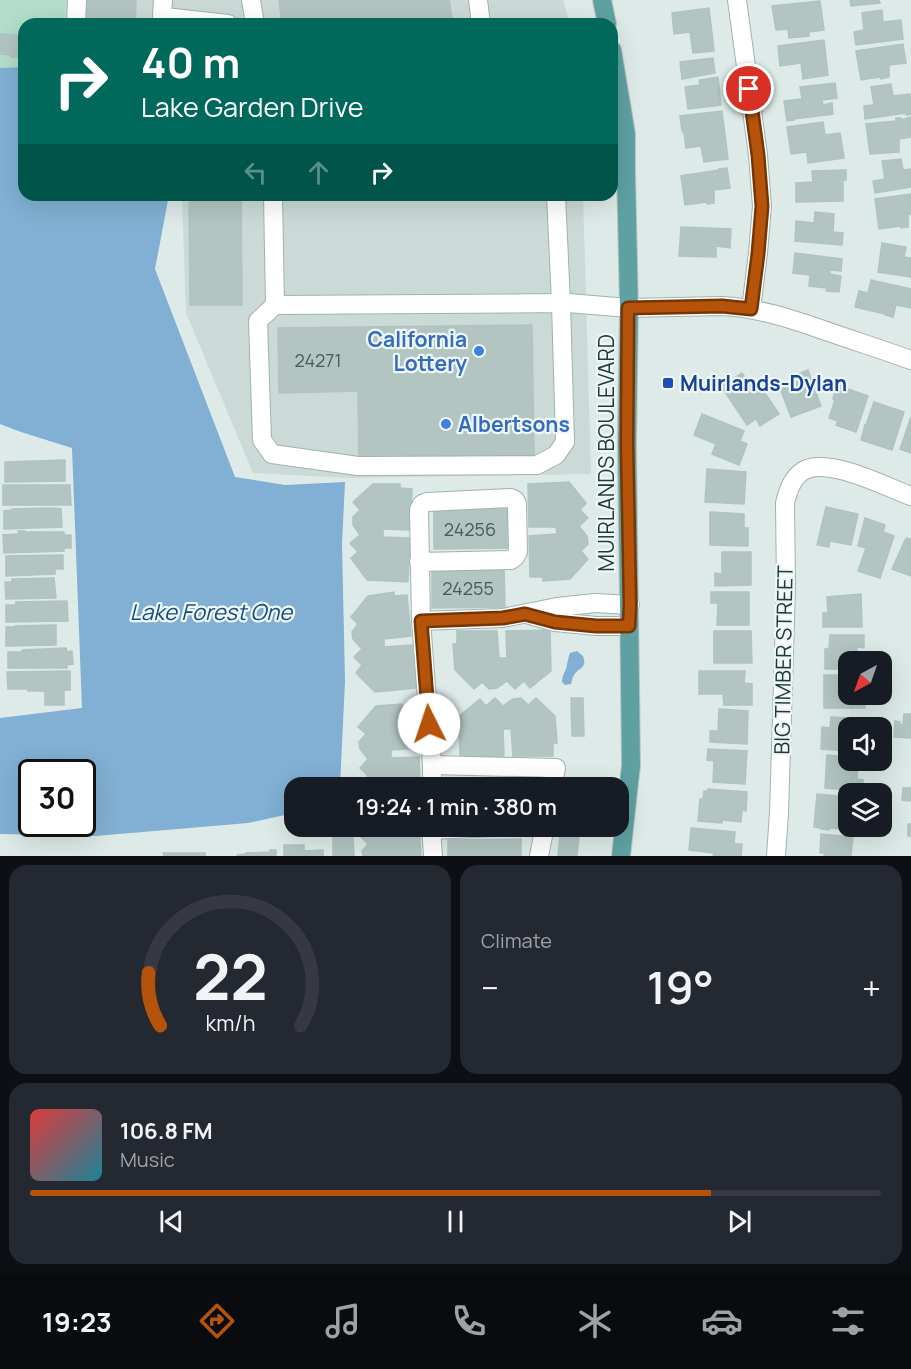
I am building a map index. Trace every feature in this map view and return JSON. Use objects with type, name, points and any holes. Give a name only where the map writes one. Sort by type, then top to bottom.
[{"type":"main road","points":[[602,0],[606,18]]},
{"type":"main road","name":"MUIRLANDS BOULEVARD","points":[[618,86],[626,134],[619,172],[628,308],[627,444],[631,765],[621,856]]},
{"type":"street","points":[[76,18],[77,0]]},
{"type":"street","points":[[162,0],[162,16],[174,18]]},
{"type":"street","points":[[251,0],[252,18]]},
{"type":"street","points":[[478,0],[480,18]]},
{"type":"street","points":[[737,0],[758,155],[762,206],[751,309]]},
{"type":"street","points":[[273,201],[275,306]]},
{"type":"street","points":[[556,201],[561,303],[565,442],[556,455],[537,465],[358,466],[272,454],[262,440],[258,321],[275,306],[561,303],[628,308],[722,306],[751,309],[786,317],[911,360]]},
{"type":"street","name":"BIG TIMBER STREET","points":[[776,856],[779,824],[785,599],[785,503],[788,490],[794,479],[803,471],[815,466],[848,471],[911,496]]},
{"type":"street","points":[[419,562],[510,560],[515,557],[518,552],[515,500],[511,498],[427,502],[422,504],[419,510],[419,562],[421,621],[432,777]]},
{"type":"street","points":[[421,621],[503,618],[595,603],[630,605]]},
{"type":"street","points":[[525,614],[555,622],[629,626]]},
{"type":"street","points":[[432,765],[556,768],[554,777]]},
{"type":"street","points":[[432,837],[433,856]]},
{"type":"street","points":[[539,856],[543,837]]},
{"type":"shaded area","points":[[66,0],[563,0],[568,18],[65,18]]},
{"type":"shaded area","points":[[182,201],[583,201],[591,474],[349,478],[253,473],[186,313]]},
{"type":"green space","points":[[0,0],[66,0],[65,18],[18,18],[18,67],[0,68]]},
{"type":"water","name":"Lake Forest One","points":[[18,67],[18,201],[168,201],[155,269],[235,477],[285,485],[345,482],[342,544],[345,681],[340,777],[284,777],[284,815],[248,823],[96,836],[96,759],[18,759],[18,834],[0,834],[0,718],[82,708],[72,448],[0,424],[0,68]]},
{"type":"water","points":[[577,651],[583,656],[584,663],[574,675],[571,684],[565,685],[562,680],[569,655]]},
{"type":"building","points":[[85,0],[136,0],[135,18],[84,18]]},
{"type":"building","points":[[279,0],[449,0],[452,18],[281,18]]},
{"type":"building","points":[[850,0],[879,0],[880,3],[851,6]]},
{"type":"building","points":[[820,1],[824,30],[809,32],[809,36],[789,38],[788,29],[776,30],[772,6]]},
{"type":"building","points":[[709,8],[714,51],[693,53],[690,32],[674,34],[672,13]]},
{"type":"building","points":[[882,10],[883,22],[901,20],[903,39],[856,45],[854,32],[864,30],[862,13]]},
{"type":"building","points":[[0,34],[18,36],[18,58],[0,54]]},
{"type":"building","points":[[824,40],[828,75],[803,79],[801,63],[780,66],[778,46]]},
{"type":"building","points":[[903,44],[906,63],[889,65],[889,77],[861,80],[856,51]]},
{"type":"building","points":[[713,58],[715,73],[682,79],[680,62]]},
{"type":"building","points":[[718,77],[721,105],[688,109],[685,87],[700,85],[699,80]]},
{"type":"building","points":[[835,83],[837,98],[822,100],[823,105],[832,103],[833,114],[787,121],[784,101],[802,99],[800,87]]},
{"type":"building","points":[[891,84],[893,96],[910,94],[911,114],[865,119],[864,106],[874,105],[871,87]]},
{"type":"building","points":[[722,111],[728,159],[704,162],[701,146],[686,148],[680,116]]},
{"type":"building","points":[[911,117],[911,137],[899,139],[899,152],[870,154],[866,124]]},
{"type":"building","points":[[823,122],[825,135],[840,133],[844,158],[808,163],[807,152],[791,154],[787,127]]},
{"type":"building","points":[[901,159],[903,170],[911,169],[911,187],[875,193],[873,181],[885,179],[882,161]]},
{"type":"building","points":[[727,168],[730,188],[714,190],[714,203],[685,205],[681,176]]},
{"type":"building","points":[[846,170],[846,180],[843,180],[843,201],[796,202],[796,183],[813,182],[812,171]]},
{"type":"building","points":[[911,194],[911,214],[908,214],[908,227],[879,229],[875,199]]},
{"type":"building","points":[[189,201],[241,201],[242,305],[190,305]]},
{"type":"building","points":[[815,212],[834,214],[833,232],[843,233],[842,245],[795,241],[796,221],[814,223]]},
{"type":"building","points":[[681,227],[731,229],[730,248],[716,246],[716,257],[679,256]]},
{"type":"building","points":[[882,243],[906,247],[904,257],[911,258],[911,277],[878,272]]},
{"type":"building","points":[[795,253],[842,259],[841,271],[830,270],[830,274],[841,276],[839,292],[809,286],[810,275],[793,273]]},
{"type":"building","points":[[871,280],[911,289],[911,308],[896,305],[893,317],[855,307],[859,291],[868,293]]},
{"type":"building","name":"Albertsons","points":[[532,325],[534,456],[359,459],[357,327]]},
{"type":"building","points":[[357,327],[358,391],[279,393],[278,328]]},
{"type":"building","points":[[808,370],[821,406],[791,417],[780,388],[800,381],[798,374]]},
{"type":"building","points":[[742,373],[756,394],[763,390],[779,414],[760,426],[756,419],[747,425],[721,386]]},
{"type":"building","points":[[837,385],[868,396],[856,432],[836,425],[838,421],[829,418]]},
{"type":"building","points":[[874,402],[904,412],[892,450],[861,440]]},
{"type":"building","points":[[702,414],[744,431],[740,441],[747,444],[739,465],[712,454],[716,444],[694,435]]},
{"type":"building","points":[[911,417],[911,453],[900,449]]},
{"type":"building","points":[[65,460],[65,481],[5,482],[5,462]]},
{"type":"building","points":[[707,469],[746,472],[744,504],[705,502]]},
{"type":"building","points":[[569,482],[586,503],[580,510],[588,518],[579,526],[587,536],[588,544],[581,551],[588,559],[570,579],[543,581],[543,577],[530,577],[529,536],[557,534],[556,527],[529,527],[528,484]]},
{"type":"building","points":[[373,484],[400,484],[400,488],[412,489],[410,530],[383,529],[383,537],[410,538],[408,582],[367,580],[351,558],[358,552],[350,543],[360,535],[353,525],[353,517],[360,510],[353,502]]},
{"type":"building","points":[[3,485],[70,485],[71,505],[3,505]]},
{"type":"building","points":[[826,507],[858,514],[851,545],[830,541],[829,547],[817,545]]},
{"type":"building","points":[[61,509],[62,527],[4,529],[4,511]]},
{"type":"building","points":[[507,509],[507,548],[434,549],[434,510]]},
{"type":"building","points":[[710,512],[744,514],[744,528],[748,528],[748,546],[710,545]]},
{"type":"building","points":[[865,518],[885,525],[883,532],[894,536],[880,578],[858,571],[866,548],[858,546]]},
{"type":"building","points":[[18,531],[64,532],[64,535],[71,535],[71,548],[64,548],[64,551],[4,553],[3,535],[19,534]]},
{"type":"building","points":[[906,538],[911,539],[911,576],[892,569]]},
{"type":"building","points":[[722,552],[751,552],[751,585],[715,586],[715,573],[722,574]]},
{"type":"building","points":[[63,555],[63,569],[55,569],[55,574],[6,576],[6,556]]},
{"type":"building","points":[[504,568],[505,607],[432,608],[432,569]]},
{"type":"building","points":[[54,578],[56,598],[6,599],[5,582],[12,582],[12,579]]},
{"type":"building","points":[[394,592],[394,596],[407,595],[411,636],[384,639],[384,647],[412,645],[416,688],[375,692],[356,673],[362,665],[354,657],[362,649],[353,639],[352,632],[358,624],[351,617],[368,596]]},
{"type":"building","points":[[711,592],[749,592],[749,625],[717,625],[718,603],[711,603]]},
{"type":"building","points":[[861,594],[862,627],[823,627],[823,613],[828,613],[827,597]]},
{"type":"building","points":[[67,601],[68,621],[6,622],[6,605],[16,605],[16,602]]},
{"type":"building","points":[[56,625],[56,645],[6,646],[6,627]]},
{"type":"building","points":[[550,630],[551,671],[530,688],[524,681],[515,689],[507,681],[497,688],[489,689],[482,682],[474,689],[455,670],[453,644],[457,644],[457,631],[497,631],[499,658],[507,658],[506,631]]},
{"type":"building","points":[[714,631],[751,631],[752,663],[714,663]]},
{"type":"building","points":[[830,635],[864,635],[864,648],[857,647],[857,651],[838,651],[838,669],[825,669],[825,649],[829,649]]},
{"type":"building","points":[[66,648],[67,652],[72,651],[73,664],[67,665],[67,668],[8,668],[8,652]]},
{"type":"building","points":[[70,671],[70,690],[64,690],[64,705],[45,705],[45,691],[8,689],[7,672]]},
{"type":"building","points":[[699,671],[745,671],[744,683],[752,684],[752,705],[724,705],[723,694],[699,694]]},
{"type":"building","points":[[824,675],[838,675],[838,705],[865,705],[865,708],[824,708]]},
{"type":"building","points":[[495,698],[503,706],[513,699],[521,698],[528,705],[536,698],[555,716],[557,743],[553,743],[553,756],[513,756],[511,729],[503,729],[504,756],[460,757],[459,716],[480,699],[486,706]]},
{"type":"building","points":[[571,698],[583,698],[584,736],[572,736]]},
{"type":"building","points":[[402,704],[403,708],[416,707],[418,748],[391,750],[391,758],[419,757],[420,777],[367,777],[360,768],[368,759],[360,749],[359,742],[366,734],[358,727],[376,706]]},
{"type":"building","points":[[719,709],[748,711],[747,744],[710,742],[710,731],[718,731]]},
{"type":"building","points":[[904,714],[911,714],[911,738],[894,737],[895,721],[903,725]]},
{"type":"building","points":[[831,717],[838,717],[838,750],[821,749],[822,727],[830,728]]},
{"type":"building","points":[[708,749],[747,751],[745,784],[713,782],[714,761],[707,760]]},
{"type":"building","points":[[827,755],[838,756],[838,771],[857,771],[857,779],[863,780],[863,783],[838,783],[838,789],[825,788]]},
{"type":"building","points":[[903,788],[911,788],[911,801],[902,800]]},
{"type":"building","points":[[708,789],[747,792],[746,811],[742,810],[741,822],[698,821],[700,799],[703,799],[704,791]]},
{"type":"building","points":[[817,794],[838,796],[838,829],[829,828],[829,830],[814,827]]},
{"type":"building","points":[[908,824],[911,824],[911,836],[908,836]]},
{"type":"building","points":[[691,828],[735,832],[734,844],[742,844],[741,856],[713,856],[714,853],[689,850]]},
{"type":"building","points":[[821,834],[853,837],[851,856],[824,856],[825,853],[820,853]]},
{"type":"building","points":[[333,837],[353,837],[354,856],[333,856]]},
{"type":"building","points":[[361,837],[420,837],[421,856],[363,856],[362,851],[368,844]]},
{"type":"building","points":[[560,837],[579,837],[577,856],[558,856]]},
{"type":"building","points":[[521,839],[521,856],[448,856],[448,840]]},
{"type":"building","points":[[284,845],[304,845],[304,851],[323,850],[323,856],[284,856]]},
{"type":"building","points":[[270,850],[276,850],[276,856],[237,856],[246,853],[270,852]]},
{"type":"building","points":[[163,853],[205,853],[205,856],[164,856]]},
{"type":"place","name":"California Lottery","points":[[479,351]]},
{"type":"place","name":"Muirlands-Dylan","points":[[668,383]]},
{"type":"place","name":"Albertsons","points":[[446,424]]},
{"type":"route","points":[[429,724],[421,621],[503,618],[525,614],[555,622],[629,626],[628,308],[722,306],[751,309],[762,206],[749,89]]}]
